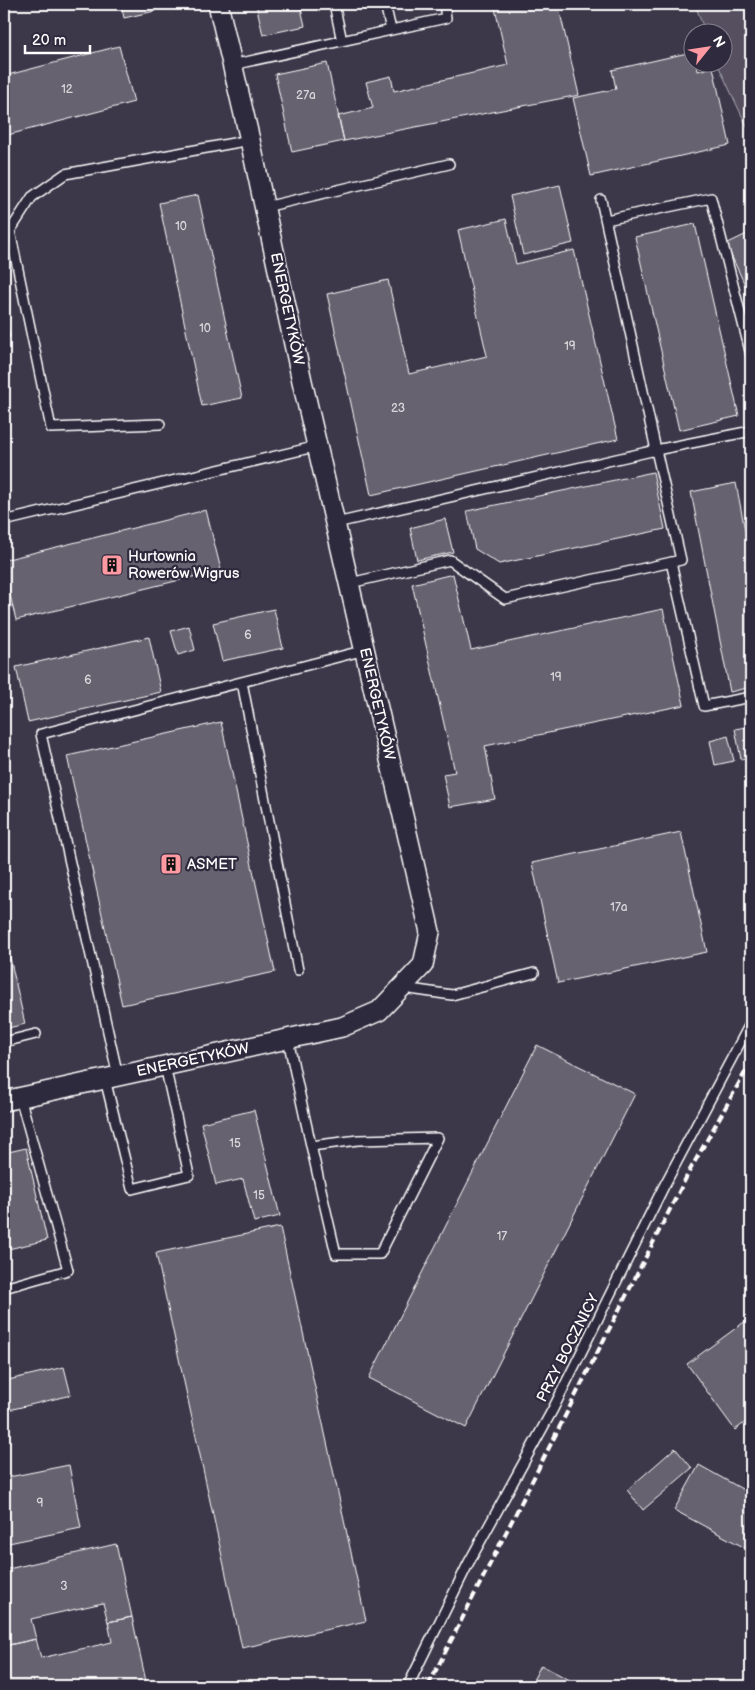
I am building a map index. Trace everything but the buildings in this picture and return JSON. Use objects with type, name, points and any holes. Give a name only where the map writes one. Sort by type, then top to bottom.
[{"type":"street","name":"ENERGETYKÓW","points":[[12,1099],[342,1027],[379,1011],[423,965],[430,932],[302,381],[265,207],[218,4]]},
{"type":"lane","points":[[334,4],[342,41]]},
{"type":"lane","points":[[385,4],[391,30]]},
{"type":"lane","points":[[232,65],[446,18],[444,4]]},
{"type":"lane","points":[[160,424],[51,428],[10,231],[32,197],[65,174],[250,140]]},
{"type":"lane","points":[[265,207],[449,164]]},
{"type":"lane","points":[[606,220],[711,198],[751,355]]},
{"type":"lane","points":[[350,583],[450,560],[505,599],[681,560],[601,200]]},
{"type":"lane","points":[[336,523],[656,450],[751,431]]},
{"type":"lane","points":[[4,521],[318,446]]},
{"type":"lane","points":[[671,562],[704,706],[751,697]]},
{"type":"lane","points":[[165,1066],[190,1175],[132,1188],[41,734],[365,650]]},
{"type":"lane","points":[[242,682],[298,970]]},
{"type":"lane","points":[[401,988],[452,995],[534,973]]},
{"type":"lane","name":"PRZY BOCZNICY","points":[[408,1686],[468,1564],[553,1409],[664,1186],[751,1022]]},
{"type":"lane","points":[[4,1042],[36,1034]]},
{"type":"lane","points":[[288,1039],[311,1146],[336,1254],[380,1254],[438,1138],[358,1140],[311,1146]]},
{"type":"lane","points":[[4,1288],[68,1270],[12,1099]]},
{"type":"shaded area","points":[[695,4],[751,4],[751,135],[721,72],[732,72],[732,22],[701,22]]},
{"type":"railway","points":[[428,1686],[690,1170],[751,1062]]},
{"type":"place","name":"Hurtownia Rowerów Wigrus","points":[[112,565]]},
{"type":"place","name":"ASMET","points":[[171,864]]}]
